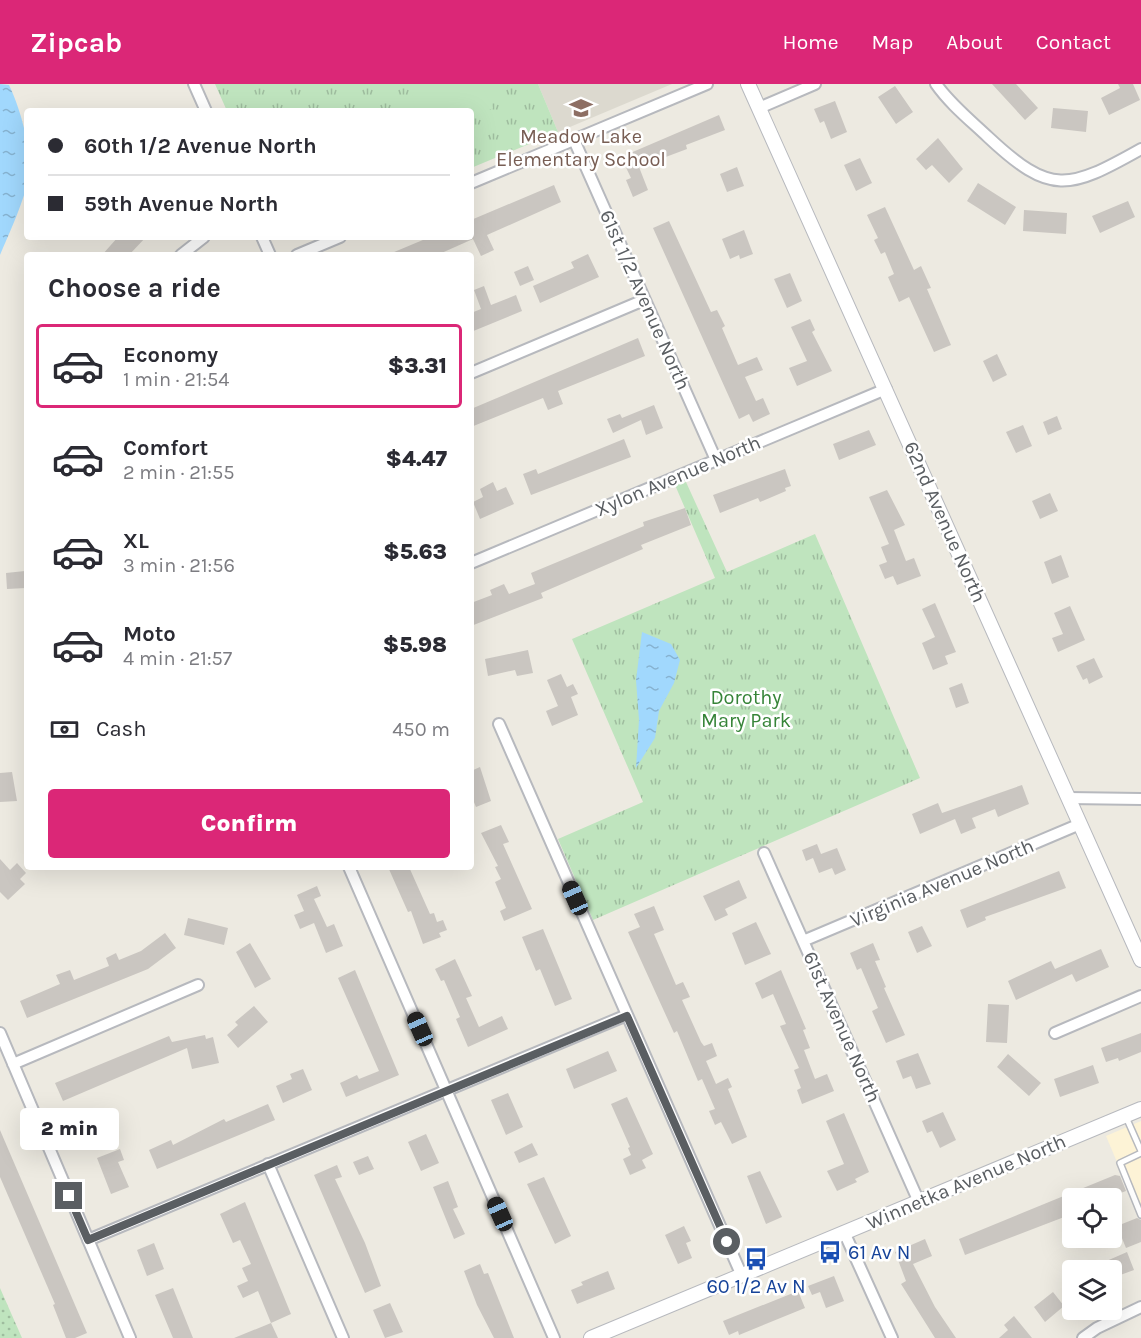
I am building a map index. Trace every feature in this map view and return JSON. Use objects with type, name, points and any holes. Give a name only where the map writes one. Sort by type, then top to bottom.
[{"type":"street","points":[[194,84],[205,108]]},
{"type":"street","points":[[474,182],[707,84]]},
{"type":"street","name":"62nd Avenue North","points":[[748,84],[1141,960]]},
{"type":"street","points":[[759,108],[815,84]]},
{"type":"street","points":[[936,84],[957,108],[1014,161],[1029,172],[1048,179],[1066,181],[1084,178],[1141,149]]},
{"type":"street","name":"61st 1/2 Avenue North","points":[[574,140],[716,460]]},
{"type":"street","points":[[185,252],[200,240]]},
{"type":"street","points":[[304,252],[333,240]]},
{"type":"street","points":[[474,372],[644,300]]},
{"type":"street","name":"Xylon Avenue North","points":[[474,562],[886,389]]},
{"type":"street","points":[[499,724],[742,1276]]},
{"type":"street","points":[[1068,798],[1141,799]]},
{"type":"street","name":"Virginia Avenue North","points":[[803,941],[1080,825]]},
{"type":"street","name":"61st Avenue North","points":[[764,853],[919,1202]]},
{"type":"street","points":[[350,870],[554,1338]]},
{"type":"street","points":[[13,1064],[198,985]]},
{"type":"street","points":[[1055,1033],[1141,996]]},
{"type":"street","points":[[88,1240],[627,1016]]},
{"type":"street","points":[[0,1033],[130,1338]]},
{"type":"street","name":"Winnetka Avenue North","points":[[591,1338],[1141,1109]]},
{"type":"street","points":[[268,1164],[343,1338]]},
{"type":"street","points":[[844,1232],[892,1338]]},
{"type":"street","points":[[1083,1338],[1097,1328],[1141,1307]]},
{"type":"lane","points":[[1125,1116],[1141,1152],[1119,1163],[1141,1215]]},
{"type":"shaded area","name":"Meadow Lake Elementary School","points":[[538,84],[672,84],[558,132]]},
{"type":"shaded area","points":[[1141,1121],[1141,1219],[1106,1136]]},
{"type":"green space","points":[[215,84],[538,84],[558,132],[474,167],[474,108],[226,108]]},
{"type":"green space","points":[[419,84],[481,84],[493,108],[474,118],[474,108],[414,108],[412,95]]},
{"type":"green space","name":"Dorothy Mary Park","points":[[686,482],[727,572],[815,534],[920,778],[593,920],[558,839],[643,802],[572,639],[715,578],[675,485]]},
{"type":"green space","points":[[0,1288],[22,1338],[0,1338]]},
{"type":"water","points":[[0,84],[9,85],[24,129],[24,195],[0,255]]},
{"type":"water","points":[[642,632],[671,644],[680,660],[674,683],[659,711],[655,738],[636,768],[639,720],[636,680]]},
{"type":"building","points":[[992,84],[1016,84],[1038,108],[1025,120]]},
{"type":"building","points":[[1118,84],[1133,84],[1140,100],[1109,115],[1101,98],[1120,88]]},
{"type":"building","points":[[895,86],[913,112],[896,124],[878,97]]},
{"type":"building","points":[[835,101],[847,132],[831,139],[824,121],[820,123],[814,109]]},
{"type":"building","points":[[1053,108],[1088,111],[1086,132],[1051,128]]},
{"type":"building","points":[[719,115],[725,130],[686,145],[687,149],[639,167],[648,190],[633,197],[626,180],[631,178],[621,157]]},
{"type":"building","points":[[938,138],[963,169],[949,183],[932,165],[926,170],[916,159]]},
{"type":"building","points":[[860,158],[872,183],[856,191],[844,165]]},
{"type":"building","points":[[737,167],[744,186],[727,192],[720,174]]},
{"type":"building","points":[[978,183],[1016,207],[1005,225],[967,201]]},
{"type":"building","points":[[554,185],[561,202],[487,235],[494,250],[481,256],[473,240],[474,219]]},
{"type":"building","points":[[1128,201],[1135,217],[1100,233],[1092,216]]},
{"type":"building","points":[[885,207],[914,270],[921,266],[931,288],[927,289],[951,345],[934,352],[909,297],[899,302],[888,277],[894,274],[885,252],[881,254],[874,240],[878,238],[867,215]]},
{"type":"building","points":[[1024,210],[1067,213],[1066,234],[1023,231]]},
{"type":"building","points":[[669,221],[711,312],[717,310],[725,326],[722,328],[738,365],[757,357],[763,370],[745,377],[756,401],[763,398],[770,414],[753,422],[749,414],[739,419],[653,228]]},
{"type":"building","points":[[744,230],[753,254],[740,259],[739,255],[730,259],[722,239]]},
{"type":"building","points":[[115,240],[143,240],[132,252],[105,252]]},
{"type":"building","points":[[423,240],[471,240],[444,252],[394,252]]},
{"type":"building","points":[[588,254],[599,277],[540,303],[533,286],[574,268],[571,262]]},
{"type":"building","points":[[528,266],[534,280],[520,286],[514,272]]},
{"type":"building","points":[[790,273],[802,301],[787,308],[774,279]]},
{"type":"building","points":[[484,286],[491,305],[516,295],[522,311],[474,331],[474,312],[481,309],[474,290]]},
{"type":"building","points":[[810,319],[815,330],[812,332],[832,371],[797,386],[789,368],[807,361],[791,327]]},
{"type":"building","points":[[638,338],[645,356],[558,391],[563,404],[548,410],[543,398],[474,426],[474,408]]},
{"type":"building","points":[[997,354],[1007,375],[993,382],[983,361]]},
{"type":"building","points":[[654,405],[663,428],[646,435],[641,420],[613,433],[607,419],[620,414],[622,418]]},
{"type":"building","points":[[1057,416],[1062,429],[1048,435],[1043,422]]},
{"type":"building","points":[[1023,425],[1032,446],[1016,453],[1006,432]]},
{"type":"building","points":[[869,430],[876,445],[839,460],[833,444]]},
{"type":"building","points":[[624,439],[631,457],[531,495],[523,474],[536,469],[538,474]]},
{"type":"building","points":[[785,469],[791,486],[785,488],[786,491],[760,502],[758,498],[720,513],[713,495]]},
{"type":"building","points":[[493,482],[497,491],[506,487],[514,504],[480,519],[474,502],[483,497],[480,489]]},
{"type":"building","points":[[887,490],[905,525],[894,530],[906,561],[914,558],[921,576],[897,585],[893,576],[885,579],[879,565],[887,562],[881,547],[889,544],[869,497]]},
{"type":"building","points":[[1050,493],[1058,511],[1040,519],[1032,501]]},
{"type":"building","points":[[685,508],[691,525],[641,545],[643,549],[541,593],[543,598],[474,625],[474,602],[492,595],[490,590],[504,584],[509,594],[535,584],[531,573],[644,526],[643,522]]},
{"type":"building","points":[[1061,555],[1069,577],[1052,584],[1044,562]]},
{"type":"building","points":[[24,571],[24,588],[7,589],[6,573]]},
{"type":"building","points":[[935,603],[956,652],[945,656],[948,664],[933,670],[922,643],[935,637],[922,609]]},
{"type":"building","points":[[1070,606],[1085,640],[1058,652],[1052,638],[1063,634],[1054,613]]},
{"type":"building","points":[[528,650],[533,673],[517,676],[515,670],[488,676],[485,659]]},
{"type":"building","points":[[1094,658],[1103,677],[1089,684],[1087,678],[1083,680],[1076,666]]},
{"type":"building","points":[[561,674],[567,687],[573,684],[578,694],[571,697],[578,715],[552,726],[546,711],[558,706],[547,680]]},
{"type":"building","points":[[962,683],[969,703],[956,708],[949,688]]},
{"type":"building","points":[[480,767],[491,801],[476,807],[474,802],[474,770]]},
{"type":"building","points":[[12,772],[17,801],[0,802],[0,773]]},
{"type":"building","points":[[1022,785],[1029,804],[998,817],[995,809],[972,818],[976,828],[961,834],[955,819],[920,834],[912,814],[938,803],[942,813]]},
{"type":"building","points":[[501,825],[509,842],[503,844],[532,909],[504,921],[500,911],[506,908],[495,882],[501,879],[495,867],[498,866],[481,833]]},
{"type":"building","points":[[817,844],[821,854],[837,848],[846,870],[835,875],[832,868],[819,873],[813,858],[806,861],[802,850]]},
{"type":"building","points":[[0,859],[10,870],[17,863],[26,873],[20,879],[25,884],[8,900],[0,892]]},
{"type":"building","points":[[389,870],[410,870],[430,914],[434,913],[437,922],[443,920],[447,930],[439,933],[441,937],[423,944],[411,911],[408,912]]},
{"type":"building","points":[[1059,871],[1066,888],[985,917],[986,920],[967,928],[960,910]]},
{"type":"building","points":[[739,880],[747,898],[725,909],[728,915],[715,921],[703,896]]},
{"type":"building","points":[[317,886],[321,896],[314,899],[327,927],[334,924],[343,946],[326,953],[314,923],[300,929],[294,915],[304,911],[297,895]]},
{"type":"building","points":[[654,906],[664,930],[654,934],[676,985],[683,982],[690,997],[682,1000],[701,1042],[704,1046],[712,1043],[717,1056],[706,1061],[716,1084],[728,1078],[732,1087],[728,1089],[747,1137],[732,1144],[721,1122],[715,1125],[709,1111],[715,1109],[702,1079],[698,1081],[677,1031],[674,1033],[628,932],[640,927],[634,914]]},
{"type":"building","points":[[188,918],[228,928],[224,945],[184,935]]},
{"type":"building","points":[[756,922],[771,954],[745,965],[732,933]]},
{"type":"building","points":[[922,926],[932,946],[917,953],[908,932]]},
{"type":"building","points":[[543,929],[572,999],[555,1006],[540,969],[536,971],[522,937]]},
{"type":"building","points":[[165,933],[176,948],[148,969],[27,1018],[20,1001],[60,984],[56,975],[70,970],[74,980],[109,966],[106,958],[116,953],[119,960],[141,951]]},
{"type":"building","points":[[250,943],[271,979],[255,988],[236,952]]},
{"type":"building","points":[[873,943],[880,960],[875,961],[886,987],[884,988],[905,1035],[886,1043],[872,1011],[878,1008],[861,968],[857,970],[850,953]]},
{"type":"building","points":[[1101,949],[1109,967],[1076,982],[1072,974],[1016,1000],[1008,981],[1051,961],[1055,969]]},
{"type":"building","points":[[455,959],[472,996],[466,998],[479,1027],[502,1016],[508,1029],[468,1047],[456,1019],[460,1017],[444,980],[441,981],[435,969]]},
{"type":"building","points":[[355,970],[399,1075],[346,1097],[340,1083],[357,1075],[359,1079],[379,1071],[338,978]]},
{"type":"building","points":[[781,970],[806,1029],[803,1030],[810,1048],[804,1050],[815,1079],[827,1074],[834,1091],[802,1104],[797,1090],[801,1088],[794,1070],[799,1068],[780,1026],[786,1024],[773,994],[762,999],[755,983]]},
{"type":"building","points":[[988,1004],[1009,1005],[1007,1043],[986,1042]]},
{"type":"building","points":[[254,1006],[268,1022],[238,1048],[227,1035],[238,1025],[235,1022]]},
{"type":"building","points":[[1141,1033],[1141,1052],[1119,1061],[1118,1058],[1106,1062],[1101,1048]]},
{"type":"building","points":[[205,1035],[206,1039],[213,1037],[219,1063],[192,1069],[187,1048],[63,1101],[55,1083],[169,1036],[172,1042]]},
{"type":"building","points":[[608,1051],[617,1071],[574,1089],[566,1069]]},
{"type":"building","points":[[918,1053],[931,1084],[916,1089],[911,1076],[903,1079],[896,1061]]},
{"type":"building","points":[[1008,1054],[1041,1083],[1029,1096],[997,1067]]},
{"type":"building","points":[[1093,1065],[1099,1083],[1060,1097],[1054,1079]]},
{"type":"building","points":[[303,1069],[312,1090],[283,1103],[276,1086],[292,1079],[290,1074]]},
{"type":"building","points":[[508,1093],[523,1127],[506,1135],[491,1100]]},
{"type":"building","points":[[627,1097],[653,1154],[642,1160],[646,1168],[630,1175],[623,1159],[631,1155],[628,1148],[630,1147],[611,1104]]},
{"type":"building","points":[[268,1104],[275,1120],[157,1169],[149,1150],[171,1140],[173,1145],[224,1119],[226,1122]]},
{"type":"building","points":[[943,1112],[956,1140],[940,1148],[932,1131],[927,1133],[922,1121]]},
{"type":"building","points":[[844,1113],[869,1172],[855,1179],[857,1182],[837,1191],[827,1171],[844,1164],[826,1121]]},
{"type":"building","points":[[0,1130],[87,1333],[75,1338],[66,1338],[53,1305],[55,1304],[0,1177]]},
{"type":"building","points":[[426,1134],[439,1163],[421,1171],[408,1142]]},
{"type":"building","points":[[532,1143],[538,1155],[519,1163],[514,1152]]},
{"type":"building","points":[[120,1149],[124,1160],[118,1162],[129,1187],[111,1194],[97,1158]]},
{"type":"building","points":[[368,1156],[374,1169],[359,1175],[353,1162]]},
{"type":"building","points":[[337,1165],[342,1177],[335,1179],[365,1243],[381,1286],[365,1293],[314,1175]]},
{"type":"building","points":[[760,1171],[782,1217],[766,1224],[747,1176]]},
{"type":"building","points":[[1115,1175],[1120,1176],[1126,1191],[1122,1192],[1122,1188],[1083,1188]]},
{"type":"building","points":[[544,1177],[571,1236],[555,1244],[527,1184]]},
{"type":"building","points":[[448,1181],[458,1207],[453,1209],[465,1234],[454,1239],[433,1187]]},
{"type":"building","points":[[1062,1197],[1062,1218],[965,1255],[959,1239]]},
{"type":"building","points":[[245,1202],[291,1314],[271,1323],[258,1291],[243,1298],[237,1286],[248,1281],[242,1268],[251,1264],[240,1240],[233,1243],[220,1214]]},
{"type":"building","points":[[1137,1218],[1141,1220],[1141,1242],[1126,1248],[1122,1238],[1122,1224]]},
{"type":"building","points":[[684,1226],[691,1241],[686,1243],[692,1258],[678,1264],[665,1235]]},
{"type":"building","points":[[925,1239],[932,1256],[913,1264],[935,1307],[956,1338],[935,1338],[901,1284],[906,1281],[895,1252]]},
{"type":"building","points":[[154,1243],[164,1269],[147,1276],[137,1250]]},
{"type":"building","points":[[1127,1252],[1134,1270],[1122,1274],[1122,1260],[1109,1260]]},
{"type":"building","points":[[480,1264],[484,1274],[488,1273],[514,1338],[494,1338],[477,1305],[464,1271]]},
{"type":"building","points":[[608,1271],[615,1289],[577,1304],[571,1290],[583,1285],[581,1282]]},
{"type":"building","points":[[834,1276],[844,1301],[826,1308],[820,1292],[812,1295],[808,1286]]},
{"type":"building","points":[[173,1288],[193,1338],[173,1338],[155,1295]]},
{"type":"building","points":[[798,1291],[805,1308],[739,1335],[738,1331],[729,1335],[723,1321]]},
{"type":"building","points":[[1053,1292],[1062,1303],[1062,1308],[1045,1322],[1034,1307]]},
{"type":"building","points":[[390,1303],[403,1332],[385,1338],[373,1310]]},
{"type":"building","points":[[1014,1316],[1032,1338],[999,1338],[1008,1330],[1004,1325]]},
{"type":"building","points":[[271,1323],[278,1338],[234,1338]]},
{"type":"place","name":"Meadow Lake Elementary School","points":[[581,108]]},
{"type":"place","name":"61 Av N","points":[[830,1252]]},
{"type":"place","name":"60 1/2 Av N","points":[[756,1259]]},
{"type":"route","points":[[69,1196],[88,1240],[627,1016],[727,1242]]}]
